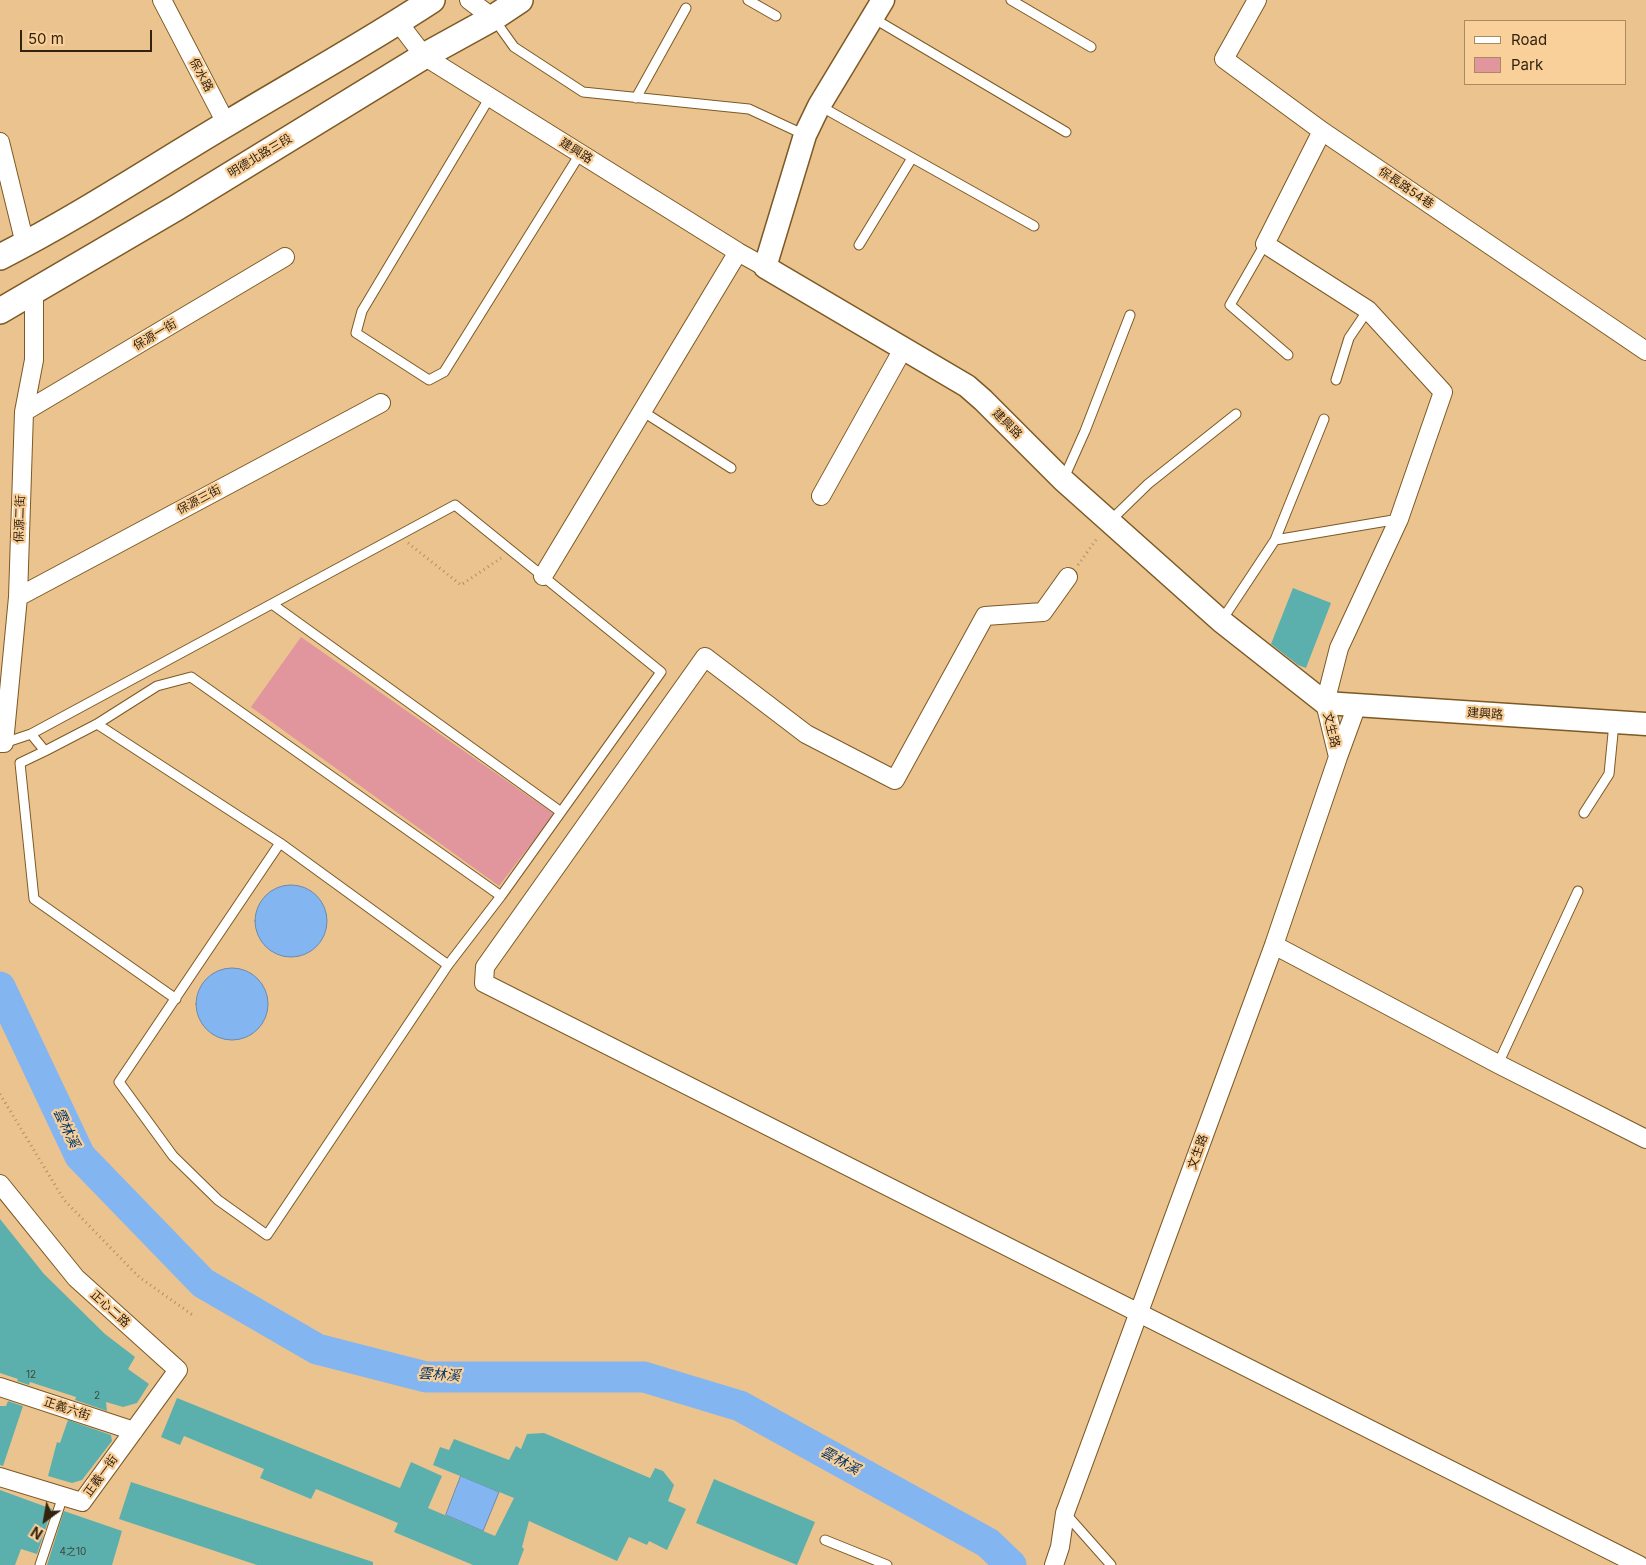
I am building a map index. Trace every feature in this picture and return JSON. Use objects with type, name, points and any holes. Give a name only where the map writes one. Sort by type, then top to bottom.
[{"type":"main road","points":[[1,257],[156,167],[432,0]]},
{"type":"main road","name":"明德北路三段","points":[[0,311],[184,203],[424,56],[520,0]]},
{"type":"street","name":"保水路","points":[[162,0],[226,124]]},
{"type":"street","points":[[469,0],[492,18]]},
{"type":"street","name":"保長路54巷","points":[[1257,0],[1224,59],[1322,131],[1646,351]]},
{"type":"street","points":[[765,267],[805,135],[820,106],[878,9]]},
{"type":"street","name":"建興路","points":[[398,22],[424,56],[738,252],[967,386],[1063,480],[1221,621],[1325,703],[1646,724]]},
{"type":"street","points":[[1322,131],[1265,244],[1368,310],[1443,392],[1399,519],[1339,648],[1325,703]]},
{"type":"street","points":[[0,142],[25,244]]},
{"type":"street","points":[[543,576],[738,252]]},
{"type":"street","name":"保源一街","points":[[24,412],[285,258]]},
{"type":"street","name":"保源二街","points":[[2,743],[18,597],[24,412],[34,360],[34,292]]},
{"type":"street","points":[[820,496],[903,349]]},
{"type":"street","name":"保源三街","points":[[18,597],[381,403]]},
{"type":"street","points":[[1068,577],[1043,612],[985,616],[894,780],[806,734],[705,657],[485,967],[484,983],[1639,1565]]},
{"type":"street","name":"文生路","points":[[1325,703],[1338,757]]},
{"type":"street","name":"文生路","points":[[1054,1565],[1060,1547],[1066,1513],[1274,945],[1357,705]]},
{"type":"street","points":[[1274,945],[1498,1064],[1646,1139]]},
{"type":"street","name":"正心二路","points":[[0,1184],[76,1278],[178,1370],[134,1430]]},
{"type":"street","name":"正義六街","points":[[0,1387],[134,1430]]},
{"type":"street","name":"正義一街","points":[[0,1477],[82,1502],[134,1430]]},
{"type":"lane","points":[[748,0],[776,16]]},
{"type":"lane","points":[[1011,0],[1091,47]]},
{"type":"lane","points":[[636,98],[686,8]]},
{"type":"lane","points":[[878,9],[1066,132]]},
{"type":"lane","points":[[492,18],[514,47],[584,92],[749,109],[805,135]]},
{"type":"lane","points":[[490,97],[362,311],[356,333],[429,380],[444,372],[580,154]]},
{"type":"lane","points":[[820,106],[1034,226]]},
{"type":"lane","points":[[859,245],[912,158]]},
{"type":"lane","points":[[1265,244],[1230,305],[1288,355]]},
{"type":"lane","points":[[1336,380],[1349,338],[1368,310]]},
{"type":"lane","points":[[1063,480],[1130,315]]},
{"type":"lane","points":[[642,411],[731,468]]},
{"type":"lane","points":[[1110,521],[1148,484],[1236,414]]},
{"type":"lane","points":[[1221,621],[1275,540],[1324,419]]},
{"type":"lane","points":[[2,743],[31,734],[455,505],[661,672],[501,896],[448,965],[267,1235],[218,1200],[173,1156],[119,1082],[280,843]]},
{"type":"lane","points":[[1275,540],[1399,519]]},
{"type":"lane","points":[[272,604],[561,812]]},
{"type":"lane","points":[[176,999],[34,899],[20,763],[97,724],[157,686],[191,677],[501,896]]},
{"type":"lane","points":[[1584,813],[1610,774],[1614,722]]},
{"type":"lane","points":[[97,724],[280,843],[448,965]]},
{"type":"lane","points":[[31,734],[45,752]]},
{"type":"lane","points":[[1498,1064],[1578,891]]},
{"type":"lane","points":[[40,1565],[64,1496]]},
{"type":"lane","points":[[1066,1513],[1110,1565]]},
{"type":"lane","points":[[825,1540],[887,1565]]},
{"type":"path","points":[[1068,577],[1110,521]]},
{"type":"path","points":[[398,536],[461,585],[512,551]]},
{"type":"path","points":[[0,1094],[64,1200],[139,1277],[194,1316]]},
{"type":"green space","points":[[301,637],[554,814],[499,886],[251,707]]},
{"type":"water","points":[[291,885],[311,891],[321,901],[327,921],[321,941],[311,951],[291,957],[271,951],[261,941],[255,921],[261,901],[271,891]]},
{"type":"water","points":[[232,968],[252,974],[262,984],[268,1004],[262,1024],[252,1034],[232,1040],[212,1034],[202,1024],[196,1004],[202,984],[212,974]]},
{"type":"water","points":[[461,1476],[499,1492],[483,1531],[446,1515]]},
{"type":"building","points":[[1293,588],[1331,603],[1306,668],[1298,665],[1271,644]]},
{"type":"building","points":[[0,1219],[44,1274],[105,1334],[135,1357],[128,1369],[149,1384],[137,1403],[123,1407],[106,1402],[107,1411],[75,1400],[76,1397],[30,1382],[29,1385],[0,1373]]},
{"type":"building","points":[[177,1398],[400,1488],[411,1462],[442,1476],[428,1508],[495,1536],[514,1498],[433,1465],[440,1447],[449,1450],[454,1439],[509,1460],[516,1446],[521,1449],[527,1434],[544,1433],[650,1478],[655,1468],[663,1471],[674,1485],[668,1501],[686,1509],[667,1550],[649,1541],[647,1545],[629,1537],[617,1561],[529,1521],[522,1547],[524,1549],[518,1565],[473,1565],[394,1532],[398,1523],[316,1489],[311,1499],[260,1478],[264,1469],[184,1436],[180,1445],[161,1437]]},
{"type":"building","points":[[8,1401],[23,1406],[3,1466],[0,1465],[0,1406],[6,1406]]},
{"type":"building","points":[[68,1420],[111,1435],[112,1441],[82,1480],[72,1483],[48,1476],[57,1442],[60,1443]]},
{"type":"building","points":[[714,1479],[815,1522],[797,1565],[696,1523]]},
{"type":"building","points":[[131,1482],[373,1562],[373,1565],[257,1565],[119,1519]]},
{"type":"building","points":[[0,1490],[52,1509],[37,1554],[21,1549],[15,1565],[0,1565]]},
{"type":"building","points":[[64,1511],[122,1531],[112,1565],[47,1565]]},
{"type":"waterway","name":"雲林溪","points":[[0,987],[80,1156],[203,1283],[317,1349],[426,1377],[644,1377],[740,1406],[988,1543],[1011,1565]]}]
